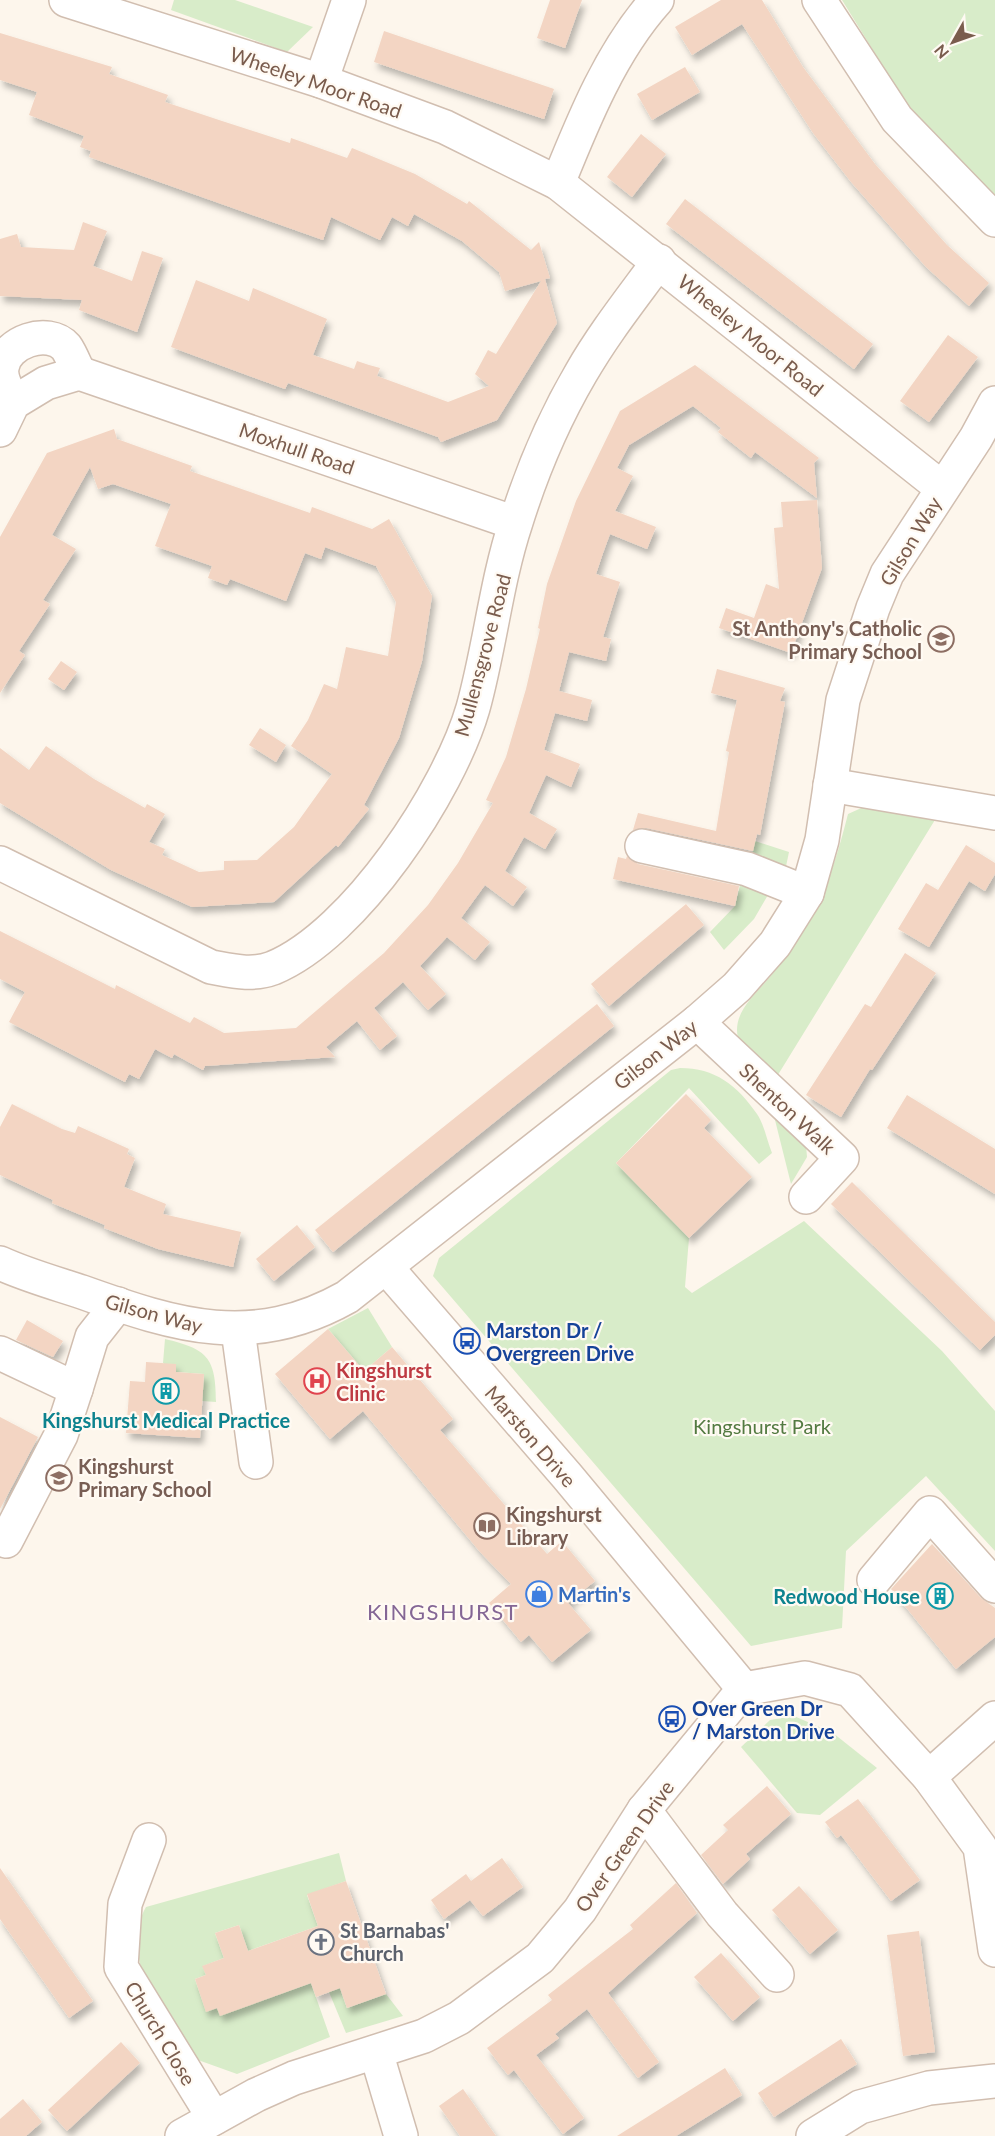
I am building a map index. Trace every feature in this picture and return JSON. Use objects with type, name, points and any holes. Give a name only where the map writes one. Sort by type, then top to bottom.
[{"type":"street","name":"Wheeley Moor Road","points":[[66,0],[321,81],[445,127],[558,183],[942,488]]},
{"type":"street","points":[[321,81],[349,0]]},
{"type":"street","points":[[558,183],[581,127],[636,24],[657,0]]},
{"type":"street","points":[[819,0],[897,119],[995,220]]},
{"type":"street","name":"Mullensgrove Road","points":[[0,863],[211,967],[247,974],[273,968],[306,950],[374,887],[450,770],[472,709],[515,523],[549,436],[580,373],[659,261]]},
{"type":"street","points":[[51,338],[65,347],[79,372],[46,383],[7,417],[1,369],[5,357],[21,342],[51,338]]},
{"type":"street","name":"Moxhull Road","points":[[79,372],[515,523]]},
{"type":"street","name":"Gilson Way","points":[[0,1263],[118,1304],[207,1328],[237,1330],[276,1323],[326,1309],[347,1297],[386,1267],[697,1022],[737,987],[775,944],[807,893],[822,840],[843,699],[873,608],[887,574],[976,438],[995,403]]},
{"type":"street","points":[[830,785],[995,813]]},
{"type":"street","points":[[642,846],[747,869],[807,893]]},
{"type":"street","name":"Shenton Walk","points":[[697,1022],[842,1158],[806,1197]]},
{"type":"street","name":"Marston Drive","points":[[386,1267],[567,1476],[744,1689]]},
{"type":"street","points":[[6,1541],[61,1435],[93,1337],[118,1304]]},
{"type":"street","points":[[237,1330],[256,1462]]},
{"type":"street","points":[[0,1353],[76,1389]]},
{"type":"street","points":[[874,1580],[930,1513],[995,1586]]},
{"type":"street","points":[[744,1689],[805,1678],[850,1690],[929,1778],[980,1847],[995,1950]]},
{"type":"street","name":"Over Green Drive","points":[[182,2136],[294,2078],[424,2036],[459,2018],[540,1958],[580,1910],[644,1810],[744,1689]]},
{"type":"street","points":[[929,1778],[995,1718]]},
{"type":"street","points":[[644,1810],[722,1914],[777,1975]]},
{"type":"street","name":"Church Close","points":[[149,1840],[125,1904],[121,1967],[214,2118]]},
{"type":"street","points":[[376,2052],[401,2136]]},
{"type":"street","points":[[813,2136],[860,2107],[929,2088],[995,2082]]},
{"type":"green space","points":[[174,0],[235,0],[313,27],[287,52],[171,10]]},
{"type":"green space","points":[[842,0],[995,0],[995,195],[908,107]]},
{"type":"green space","points":[[868,805],[938,815],[776,1078],[751,1058],[741,1045],[737,1030],[740,1015],[785,958],[810,920],[828,881],[848,814]]},
{"type":"green space","points":[[755,841],[789,852],[784,876],[751,860]]},
{"type":"green space","points":[[748,877],[772,888],[754,919],[724,950],[710,932],[735,906],[740,885]]},
{"type":"green space","name":"Kingshurst Park","points":[[680,1068],[704,1071],[733,1087],[759,1118],[772,1153],[759,1164],[689,1088],[616,1163],[689,1238],[685,1287],[692,1293],[804,1221],[942,1351],[995,1411],[995,1551],[926,1476],[846,1551],[842,1628],[751,1646],[433,1276],[439,1258],[671,1070]]},
{"type":"green space","points":[[773,1112],[806,1145],[807,1157],[791,1184]]},
{"type":"green space","points":[[368,1308],[392,1347],[364,1371],[328,1329]]},
{"type":"green space","points":[[165,1339],[191,1347],[206,1357],[214,1375],[216,1402],[202,1401],[204,1374],[176,1372],[163,1363]]},
{"type":"green space","points":[[794,1716],[833,1733],[877,1768],[820,1815],[797,1813],[741,1747],[770,1720]]},
{"type":"green space","points":[[339,1853],[346,1881],[307,1895],[318,1926],[248,1951],[239,1925],[215,1933],[224,1958],[203,1966],[206,1975],[195,1979],[206,2011],[217,2008],[220,2015],[311,1983],[330,2037],[237,2074],[198,2060],[141,1968],[138,1937],[142,1914],[146,1907]]},
{"type":"green space","points":[[340,1988],[347,2008],[386,1994],[403,2016],[346,2033],[329,1992]]},
{"type":"building","points":[[550,0],[582,0],[565,48],[537,38]]},
{"type":"building","points":[[721,0],[762,0],[803,67],[875,164],[947,245],[989,283],[969,306],[926,267],[851,182],[813,133],[742,24],[692,55],[675,27]]},
{"type":"building","points":[[384,31],[554,89],[544,119],[374,62]]},
{"type":"building","points":[[0,33],[112,67],[109,74],[168,95],[165,102],[222,121],[290,143],[291,138],[347,158],[352,148],[415,174],[467,204],[469,201],[531,250],[539,242],[550,278],[545,279],[557,323],[497,420],[441,442],[438,437],[288,383],[285,389],[171,347],[196,280],[249,301],[253,288],[327,319],[313,355],[354,369],[357,361],[380,368],[377,376],[448,402],[489,386],[475,374],[488,350],[496,354],[541,281],[505,291],[499,272],[462,241],[414,214],[408,226],[392,217],[380,240],[331,217],[323,240],[89,157],[91,151],[80,147],[84,136],[29,115],[37,92],[0,80]]},
{"type":"building","points":[[685,67],[700,92],[652,120],[637,94]]},
{"type":"building","points":[[641,134],[666,154],[632,197],[607,177]]},
{"type":"building","points":[[685,199],[873,344],[854,369],[666,224]]},
{"type":"building","points":[[83,222],[107,231],[93,266],[132,281],[142,251],[163,258],[137,332],[79,310],[82,300],[0,296],[0,239],[17,234],[21,247],[74,250]]},
{"type":"building","points":[[948,335],[978,357],[929,422],[900,401]]},
{"type":"building","points":[[695,365],[819,458],[814,463],[817,498],[755,452],[751,458],[718,432],[721,428],[693,406],[629,445],[617,468],[633,476],[615,511],[656,527],[647,549],[610,534],[596,574],[620,582],[603,637],[611,639],[606,661],[569,652],[559,691],[592,700],[587,721],[555,713],[544,750],[580,764],[571,787],[546,775],[529,813],[557,829],[545,849],[524,837],[505,871],[527,887],[513,906],[485,885],[461,918],[490,942],[475,960],[447,937],[420,966],[446,994],[428,1010],[403,982],[374,1008],[397,1036],[380,1050],[357,1021],[326,1047],[335,1057],[205,1066],[203,1070],[174,1054],[172,1058],[155,1049],[139,1079],[129,1074],[125,1082],[9,1022],[25,992],[0,979],[0,931],[115,989],[116,985],[190,1023],[194,1017],[224,1033],[296,1028],[384,953],[428,905],[458,863],[493,803],[486,800],[506,757],[526,689],[540,629],[538,628],[547,584],[576,501],[620,411]]},
{"type":"building","points":[[114,429],[117,439],[192,466],[190,471],[310,513],[312,507],[372,529],[389,519],[432,596],[422,661],[399,738],[364,805],[369,809],[338,847],[336,845],[274,902],[192,907],[111,870],[0,803],[0,748],[29,770],[46,746],[94,779],[145,808],[147,804],[165,814],[149,842],[165,849],[162,855],[199,872],[224,870],[224,861],[257,860],[294,827],[332,774],[291,746],[308,720],[324,684],[337,689],[346,647],[388,656],[396,602],[376,566],[325,547],[321,559],[305,553],[286,601],[230,579],[227,585],[208,578],[212,566],[155,546],[171,504],[113,484],[98,489],[90,467],[52,535],[76,549],[43,600],[50,604],[19,651],[25,655],[0,693],[0,537],[47,453]]},
{"type":"building","points":[[817,500],[822,568],[791,653],[719,628],[726,608],[754,618],[766,584],[779,589],[774,528],[783,527],[781,502]]},
{"type":"building","points":[[61,661],[77,672],[64,690],[48,679]]},
{"type":"building","points":[[717,669],[785,688],[780,701],[785,702],[760,835],[757,834],[753,851],[646,828],[633,830],[638,813],[716,831],[729,752],[726,751],[737,700],[711,693]]},
{"type":"building","points":[[260,728],[286,745],[276,762],[249,745]]},
{"type":"building","points":[[966,845],[995,863],[995,874],[985,891],[969,881],[929,947],[898,929],[926,883],[938,890]]},
{"type":"building","points":[[627,856],[638,864],[739,886],[735,906],[613,879],[618,857],[626,859]]},
{"type":"building","points":[[686,904],[704,925],[609,1006],[591,984]]},
{"type":"building","points":[[905,953],[936,973],[872,1070],[870,1069],[841,1117],[806,1095],[865,1004],[871,1007]]},
{"type":"building","points":[[597,1004],[614,1026],[333,1252],[315,1230]]},
{"type":"building","points":[[686,1094],[711,1120],[704,1128],[752,1177],[689,1238],[616,1163]]},
{"type":"building","points":[[907,1095],[995,1149],[995,1194],[887,1128]]},
{"type":"building","points":[[12,1104],[62,1129],[75,1133],[78,1126],[129,1149],[127,1154],[135,1158],[124,1187],[166,1204],[163,1214],[241,1232],[233,1267],[158,1249],[104,1228],[105,1225],[52,1203],[53,1200],[0,1175],[0,1127]]},
{"type":"building","points":[[852,1182],[995,1322],[995,1335],[980,1350],[831,1204]]},
{"type":"building","points":[[297,1225],[315,1247],[274,1281],[256,1259]]},
{"type":"building","points":[[27,1320],[63,1341],[53,1357],[16,1340]]},
{"type":"building","points":[[328,1329],[364,1371],[392,1347],[453,1419],[440,1430],[547,1554],[562,1541],[595,1581],[568,1603],[591,1630],[552,1662],[529,1635],[521,1642],[489,1603],[511,1584],[480,1552],[363,1411],[330,1439],[275,1374]]},
{"type":"building","name":"Kingshurst Medical Practice","points":[[146,1362],[176,1364],[176,1372],[204,1374],[200,1438],[126,1433],[130,1381],[145,1382]]},
{"type":"building","points":[[0,1417],[38,1437],[0,1509]]},
{"type":"building","name":"Redwood House","points":[[932,1544],[981,1598],[995,1608],[995,1637],[956,1669],[891,1589]]},
{"type":"building","points":[[767,1786],[791,1814],[746,1854],[750,1859],[723,1884],[701,1855],[728,1830],[723,1825]]},
{"type":"building","points":[[858,1799],[920,1880],[891,1901],[841,1835],[837,1838],[825,1822]]},
{"type":"building","points":[[502,1858],[523,1887],[483,1916],[470,1900],[444,1919],[431,1900],[466,1874],[471,1881]]},
{"type":"building","points":[[0,1868],[93,2001],[69,2018],[0,1919]]},
{"type":"building","name":"St Barnabas' Church","points":[[346,1881],[386,1994],[347,2008],[340,1988],[316,1997],[311,1983],[220,2016],[217,2008],[206,2012],[195,1979],[206,1975],[202,1966],[224,1958],[215,1933],[239,1925],[248,1951],[318,1926],[307,1894]]},
{"type":"building","points":[[676,1883],[697,1913],[608,1993],[659,2062],[638,2078],[587,2009],[555,2034],[559,2038],[536,2055],[584,2118],[563,2134],[514,2070],[508,2075],[487,2048],[552,2000],[548,1995],[633,1929],[630,1925]]},
{"type":"building","points":[[799,1886],[838,1930],[810,1954],[772,1910]]},
{"type":"building","points":[[919,1931],[935,2052],[903,2056],[887,1935]]},
{"type":"building","points":[[721,1953],[760,1997],[733,2021],[694,1977]]},
{"type":"building","points":[[841,2039],[857,2064],[774,2117],[758,2093]]},
{"type":"building","points":[[121,2042],[140,2063],[67,2131],[48,2110]]},
{"type":"building","points":[[725,2068],[742,2095],[676,2136],[617,2136]]},
{"type":"building","points":[[463,2089],[496,2136],[460,2136],[439,2106]]},
{"type":"building","points":[[23,2099],[42,2122],[26,2136],[0,2136],[0,2119]]},
{"type":"place","name":"St Anthony's Catholic Primary School","points":[[941,639]]},
{"type":"place","name":"Marston Dr / Overgreen Drive","points":[[467,1341]]},
{"type":"place","name":"Kingshurst Clinic","points":[[317,1381]]},
{"type":"place","name":"Kingshurst Medical Practice","points":[[166,1391]]},
{"type":"place","name":"Kingshurst Primary School","points":[[59,1478]]},
{"type":"place","name":"Kingshurst Library","points":[[487,1526]]},
{"type":"place","name":"Martin's","points":[[539,1594]]},
{"type":"place","name":"Redwood House","points":[[940,1596]]},
{"type":"place","name":"Over Green Dr / Marston Drive","points":[[672,1719]]},
{"type":"place","name":"St Barnabas' Church","points":[[321,1942]]},
{"type":"district","name":"KINGSHURST","points":[[443,1611]]}]
